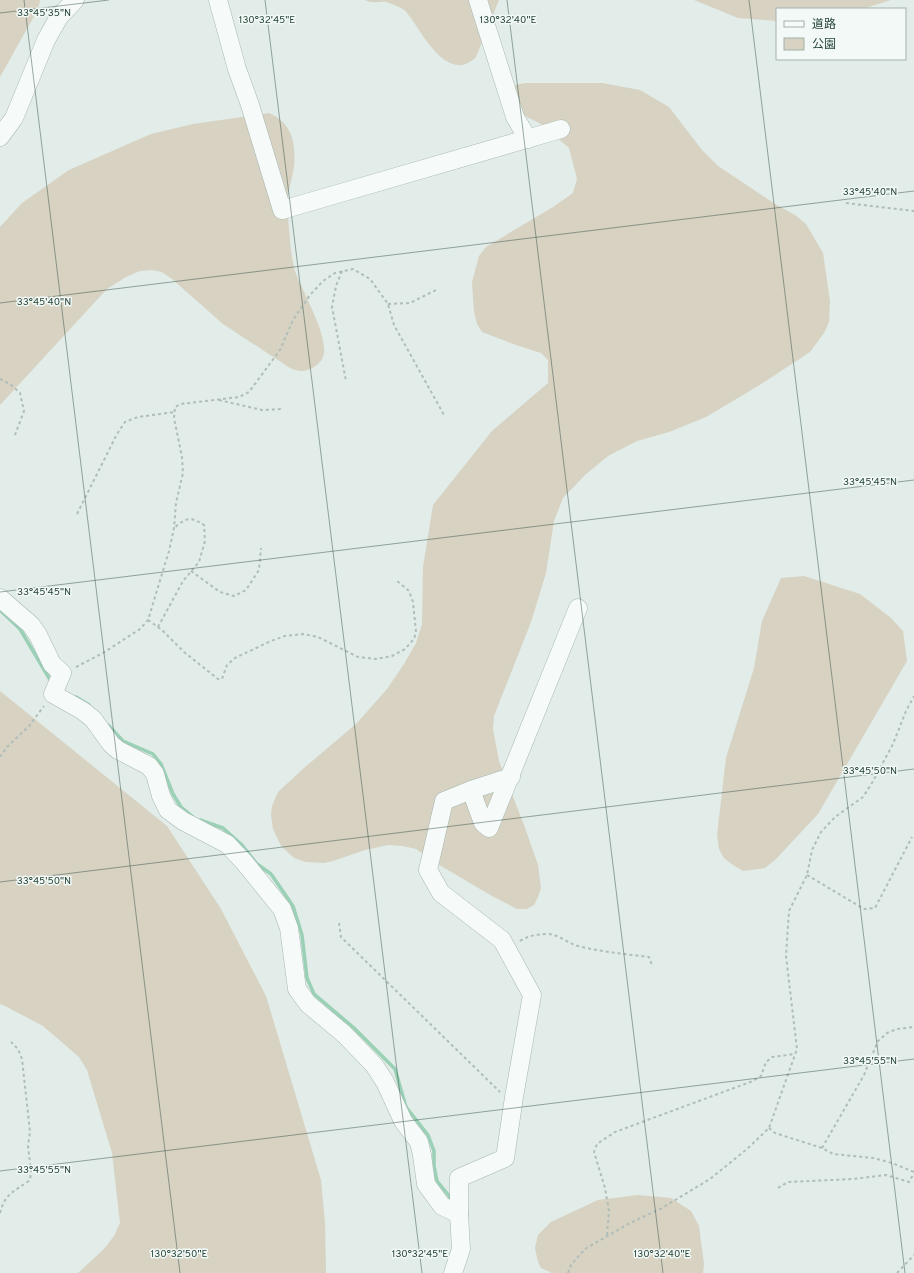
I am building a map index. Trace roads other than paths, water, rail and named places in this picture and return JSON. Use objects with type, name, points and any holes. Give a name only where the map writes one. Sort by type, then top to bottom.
[{"type":"street","points":[[0,137],[14,118],[46,40],[59,17],[76,0]]},
{"type":"street","points":[[218,0],[237,69],[250,105],[282,210],[561,129]]},
{"type":"street","points":[[478,0],[515,117],[528,139]]},
{"type":"street","points":[[0,598],[31,625],[38,635],[52,664],[62,673],[53,694],[94,719],[111,744],[118,750],[149,766],[155,774],[161,796],[168,810],[183,821],[227,844],[244,862],[282,909],[289,928],[297,989],[308,1004],[344,1034],[374,1065],[385,1082],[403,1121],[419,1142],[426,1184],[442,1206],[459,1214]]},
{"type":"street","points":[[471,790],[483,823],[489,828],[511,777],[578,608]]},
{"type":"street","points":[[453,1273],[461,1249],[459,1178],[505,1158],[532,995],[502,940],[441,893],[428,870],[444,801],[471,790],[511,777]]},
{"type":"waterway","points":[[0,610],[20,629],[52,681]]},
{"type":"waterway","points":[[76,697],[89,705]]},
{"type":"waterway","points":[[108,725],[123,741],[153,754],[161,764],[173,794],[181,807],[193,817]]},
{"type":"waterway","points":[[200,820],[223,828],[242,845],[257,864],[271,874],[293,906],[302,935],[307,978],[314,994],[354,1028],[395,1069],[406,1107],[428,1135],[434,1151],[434,1166],[437,1181],[450,1197],[450,1204]]}]
